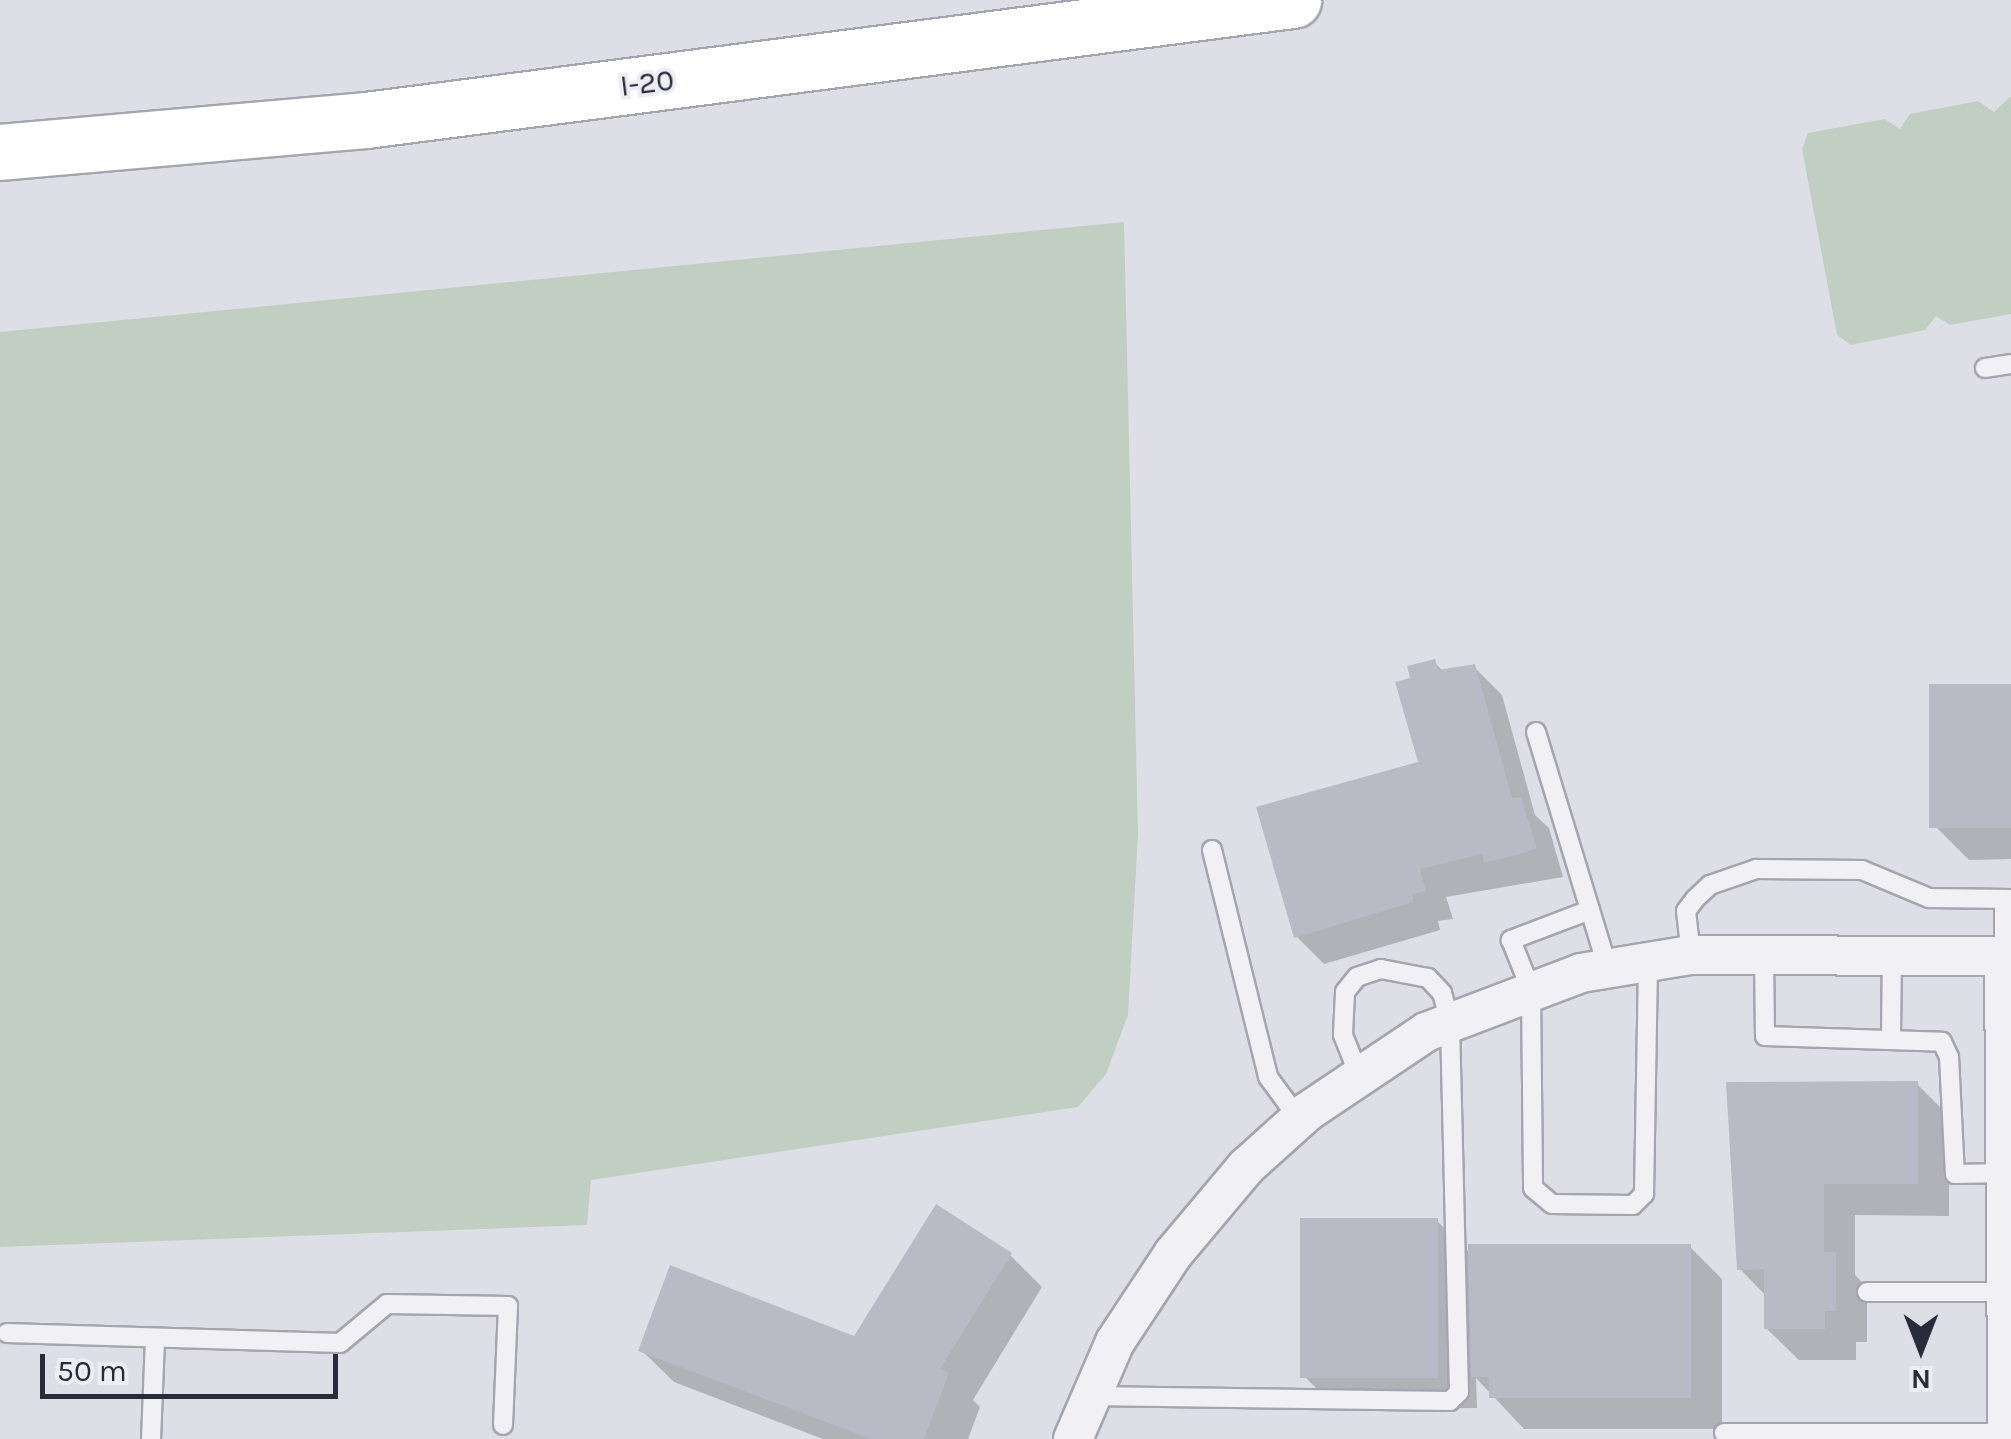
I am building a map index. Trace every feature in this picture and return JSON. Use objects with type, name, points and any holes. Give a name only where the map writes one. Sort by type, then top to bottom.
[{"type":"highway","name":"I-20","points":[[0,152],[366,120],[1293,0]]},
{"type":"street","points":[[1072,1439],[1088,1396],[1173,1254],[1246,1166],[1299,1119],[1358,1075],[1450,1020],[1531,990],[1608,968],[1691,955],[2007,956],[2007,1436]]},
{"type":"lane","points":[[1985,368],[2011,364]]},
{"type":"lane","points":[[1536,732],[1608,968]]},
{"type":"lane","points":[[1212,850],[1268,1077],[1299,1119]]},
{"type":"lane","points":[[1691,955],[1686,910],[1710,885],[1756,869],[1862,870],[1929,898],[2007,899],[2007,956]]},
{"type":"lane","points":[[1590,910],[1511,940],[1531,990],[1533,1188],[1552,1204],[1633,1205],[1648,1178],[1648,962]]},
{"type":"lane","points":[[1764,955],[1765,1036],[1891,1036],[1942,1042],[1950,1058],[1954,1174],[2005,1173]]},
{"type":"lane","points":[[1891,1036],[1892,955]]},
{"type":"lane","points":[[1088,1396],[1450,1401],[1459,1392],[1450,1020],[1442,993],[1428,978],[1398,968],[1358,977],[1344,992],[1341,1010],[1358,1075]]},
{"type":"lane","points":[[1867,1292],[2006,1292]]},
{"type":"lane","points":[[7,1333],[340,1343],[388,1304],[508,1306],[502,1424]]},
{"type":"lane","points":[[151,1439],[155,1339]]},
{"type":"lane","points":[[1724,1433],[2007,1436]]},
{"type":"green space","points":[[2011,96],[2011,314],[1950,325],[1936,316],[1925,330],[1851,345],[1837,335],[1802,149],[1808,133],[1885,119],[1900,129],[1910,114],[1978,101],[1994,112]]},
{"type":"green space","points":[[1124,222],[1138,834],[1128,1015],[1106,1074],[1078,1107],[591,1180],[587,1225],[0,1247],[0,332]]},
{"type":"building","points":[[1435,659],[1438,670],[1475,664],[1512,798],[1521,797],[1537,849],[1484,863],[1482,854],[1420,869],[1426,891],[1412,894],[1413,902],[1294,938],[1256,807],[1418,762],[1395,682],[1410,678],[1407,666]]},
{"type":"building","points":[[1929,684],[2011,684],[2011,828],[1929,828]]},
{"type":"building","points":[[1918,1081],[1918,1184],[1824,1184],[1824,1252],[1836,1252],[1836,1311],[1825,1311],[1825,1329],[1764,1329],[1764,1269],[1737,1270],[1726,1082]]},
{"type":"building","points":[[936,1204],[1012,1253],[940,1369],[949,1373],[924,1439],[871,1439],[638,1351],[670,1265],[854,1336]]},
{"type":"building","points":[[1300,1218],[1438,1218],[1438,1378],[1300,1378]]},
{"type":"building","points":[[1468,1244],[1691,1244],[1691,1398],[1489,1398],[1489,1377],[1471,1377]]}]
